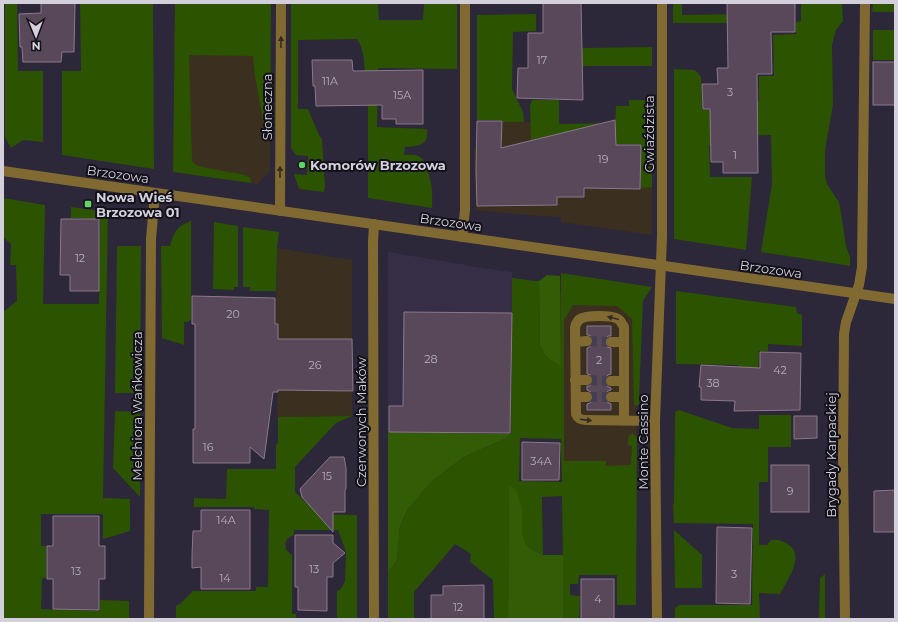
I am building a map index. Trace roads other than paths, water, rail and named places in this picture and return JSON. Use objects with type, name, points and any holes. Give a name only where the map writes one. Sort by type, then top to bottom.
[{"type":"street","name":"Słoneczna","points":[[280,211],[281,3]]},
{"type":"street","points":[[462,237],[465,210],[465,3]]},
{"type":"street","name":"Gwiaździsta","points":[[661,266],[662,3]]},
{"type":"street","name":"Brygady Karpackiej","points":[[845,619],[843,458],[844,334],[846,322],[861,279],[862,267],[865,3]]},
{"type":"street","name":"Brzozowa","points":[[3,170],[895,299]]},
{"type":"street","name":"Melchiora Wańkowicza","points":[[149,619],[151,239],[155,193]]},
{"type":"street","name":"Czerwonych Maków","points":[[374,224],[374,619]]},
{"type":"street","name":"Monte Cassino","points":[[657,619],[656,421],[661,266]]},
{"type":"street","points":[[624,421],[624,327],[621,321],[617,318],[580,318],[575,327],[577,417],[581,420],[624,421],[656,421]]},
{"type":"street","points":[[575,342],[587,341]]},
{"type":"street","points":[[611,342],[624,342]]},
{"type":"street","points":[[575,380],[587,380]]},
{"type":"street","points":[[611,380],[624,381]]},
{"type":"street","points":[[576,397],[587,397]]},
{"type":"street","points":[[611,397],[624,397]]},
{"type":"tunnel","points":[[587,341],[611,342]]},
{"type":"tunnel","points":[[587,380],[611,381]]},
{"type":"tunnel","points":[[587,397],[611,397]]},
{"type":"place","name":"Komorów Brzozowa","points":[[302,165]]},
{"type":"place","name":"Nowa Wieś Brzozowa 01","points":[[88,204]]}]
